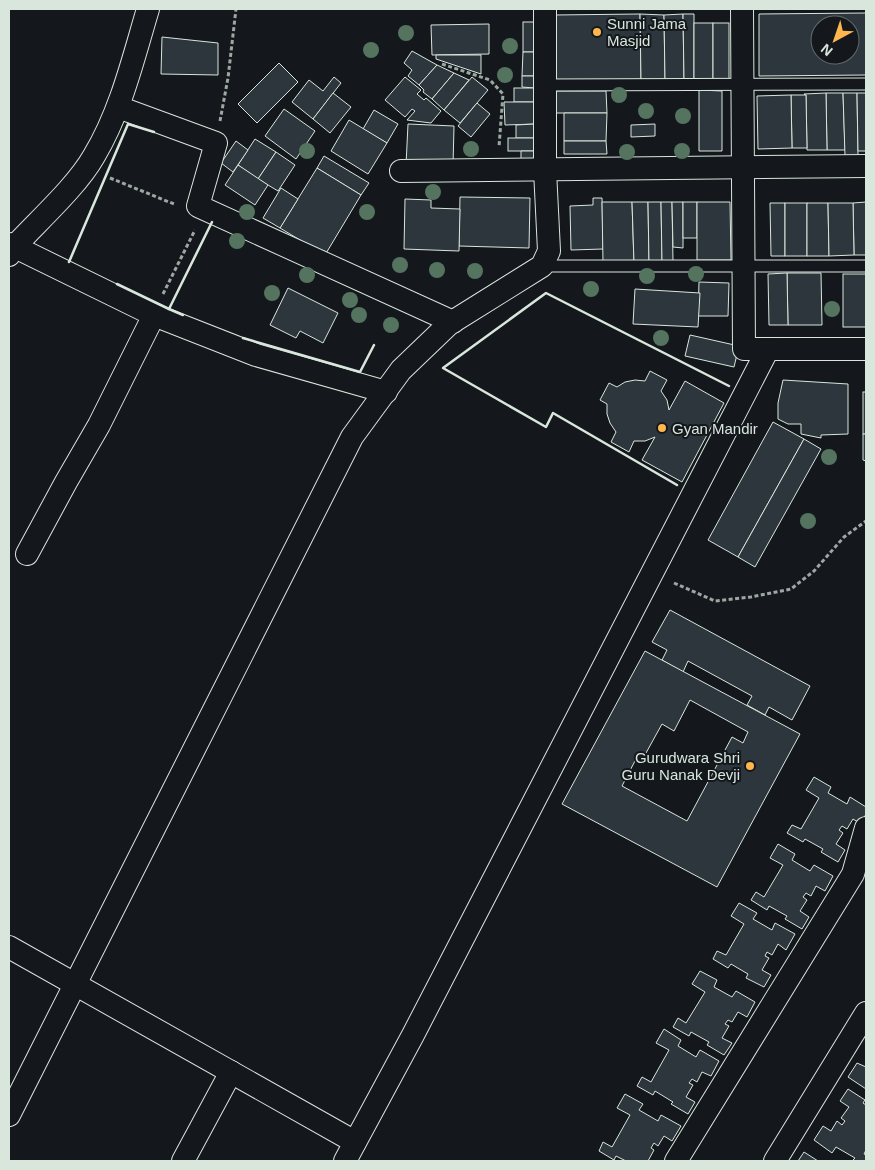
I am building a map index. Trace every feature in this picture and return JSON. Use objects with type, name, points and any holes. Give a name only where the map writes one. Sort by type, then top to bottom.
[{"type":"street","points":[[148,9],[118,107],[94,158],[71,187],[10,245],[157,307],[256,355],[386,392]]},
{"type":"street","points":[[9,1115],[352,437],[401,370],[449,324],[542,266],[549,251],[545,170],[545,9]]},
{"type":"street","points":[[742,9],[744,350],[866,349]]},
{"type":"street","points":[[118,107],[216,143],[198,206],[454,322]]},
{"type":"street","points":[[401,171],[866,166]]},
{"type":"street","points":[[27,554],[99,425],[157,307]]},
{"type":"street","points":[[345,1161],[413,1035],[768,349]]},
{"type":"street","points":[[676,1161],[860,877],[866,828]]},
{"type":"street","points":[[9,947],[355,1142]]},
{"type":"street","points":[[776,1161],[866,1013]]},
{"type":"street","points":[[183,1161],[231,1072]]},
{"type":"lane","points":[[545,86],[866,84]]},
{"type":"lane","points":[[542,266],[866,266]]},
{"type":"path","points":[[216,143],[228,78],[236,9]]},
{"type":"path","points":[[442,64],[490,80],[503,94],[497,170]]},
{"type":"path","points":[[110,178],[174,204]]},
{"type":"path","points":[[157,307],[206,209]]},
{"type":"path","points":[[653,572],[715,601],[751,597],[791,589],[814,570],[844,536],[866,521]]},
{"type":"building","points":[[866,13],[866,75],[759,76],[759,14]]},
{"type":"building","name":"Sunni Jama Masjid","points":[[640,14],[641,80],[555,81],[554,15]]},
{"type":"building","points":[[640,14],[664,15],[665,80],[641,80]]},
{"type":"building","points":[[683,14],[684,80],[665,80],[664,15]]},
{"type":"building","points":[[683,14],[694,14],[694,80],[684,80]]},
{"type":"building","points":[[523,22],[534,22],[534,52],[523,52]]},
{"type":"building","points":[[694,23],[713,23],[713,83],[694,83]]},
{"type":"building","points":[[713,23],[729,23],[729,83],[713,83]]},
{"type":"building","points":[[489,24],[489,54],[432,55],[431,25]]},
{"type":"building","points":[[162,37],[218,43],[218,75],[161,74]]},
{"type":"building","points":[[412,51],[437,65],[419,85],[408,76],[412,70],[404,63]]},
{"type":"building","points":[[523,52],[534,52],[534,76],[522,76]]},
{"type":"building","points":[[436,55],[481,55],[481,74],[436,59]]},
{"type":"building","points":[[279,63],[298,82],[257,123],[238,104]]},
{"type":"building","points":[[437,65],[454,73],[432,99],[423,92],[424,90],[419,85]]},
{"type":"building","points":[[454,73],[469,80],[444,110],[432,99]]},
{"type":"building","points":[[522,76],[534,76],[534,88],[522,87]]},
{"type":"building","points":[[334,77],[341,83],[313,119],[292,102],[309,80],[323,91]]},
{"type":"building","points":[[405,77],[421,90],[417,94],[424,100],[426,98],[441,111],[431,123],[407,120],[415,111],[412,109],[405,117],[385,100]]},
{"type":"building","points":[[472,77],[488,90],[460,123],[444,110]]},
{"type":"building","points":[[514,88],[535,88],[535,102],[514,102]]},
{"type":"building","points":[[699,90],[722,91],[722,151],[699,151]]},
{"type":"building","points":[[556,91],[606,91],[607,113],[556,113]]},
{"type":"building","points":[[333,93],[351,107],[330,133],[313,119]]},
{"type":"building","points":[[826,93],[843,93],[845,150],[827,150]]},
{"type":"building","points":[[826,93],[827,150],[807,150],[806,95],[804,94]]},
{"type":"building","points":[[843,93],[857,93],[858,156],[845,156]]},
{"type":"building","points":[[857,93],[866,93],[866,151],[858,151]]},
{"type":"building","points":[[791,95],[806,95],[807,148],[792,148]]},
{"type":"building","points":[[791,95],[792,148],[758,149],[757,96]]},
{"type":"building","points":[[504,102],[535,102],[535,124],[505,125]]},
{"type":"building","points":[[477,103],[490,114],[471,137],[458,126]]},
{"type":"building","points":[[284,109],[315,131],[296,159],[265,136]]},
{"type":"building","points":[[374,110],[398,124],[387,143],[363,129]]},
{"type":"building","points":[[564,113],[607,113],[606,141],[564,141]]},
{"type":"building","points":[[349,120],[387,143],[368,174],[331,151]]},
{"type":"building","points":[[408,124],[454,126],[453,166],[406,165]]},
{"type":"building","points":[[535,124],[535,138],[516,138],[516,125]]},
{"type":"building","points":[[655,124],[655,136],[631,137],[631,125]]},
{"type":"building","points":[[508,138],[535,138],[535,151],[508,151]]},
{"type":"building","points":[[255,139],[276,152],[258,179],[238,165]]},
{"type":"building","points":[[236,141],[248,150],[233,172],[221,163]]},
{"type":"building","points":[[564,141],[606,141],[607,154],[564,154]]},
{"type":"building","points":[[521,151],[535,151],[536,160],[521,160]]},
{"type":"building","points":[[276,152],[295,165],[278,191],[258,179]]},
{"type":"building","points":[[324,156],[369,183],[361,195],[317,168]]},
{"type":"building","points":[[238,165],[268,185],[255,205],[225,185]]},
{"type":"building","points":[[317,168],[361,195],[325,255],[280,228]]},
{"type":"building","points":[[281,188],[298,199],[280,228],[263,218]]},
{"type":"building","points":[[460,197],[530,198],[529,248],[459,246]]},
{"type":"building","points":[[593,198],[602,198],[603,249],[571,250],[570,206],[593,205]]},
{"type":"building","points":[[405,199],[431,200],[431,208],[460,209],[459,251],[404,249]]},
{"type":"building","points":[[602,202],[632,202],[634,263],[603,263]]},
{"type":"building","points":[[632,202],[648,202],[649,263],[634,263]]},
{"type":"building","points":[[648,202],[661,202],[662,262],[649,263]]},
{"type":"building","points":[[661,202],[672,202],[673,262],[662,262]]},
{"type":"building","points":[[672,202],[683,202],[683,248],[673,247]]},
{"type":"building","points":[[683,202],[697,202],[697,238],[683,238]]},
{"type":"building","points":[[697,202],[730,202],[731,260],[697,260]]},
{"type":"building","points":[[866,202],[866,255],[854,255],[853,203]]},
{"type":"building","points":[[770,203],[785,203],[785,256],[771,256]]},
{"type":"building","points":[[785,203],[807,203],[807,256],[785,256]]},
{"type":"building","points":[[807,203],[828,203],[829,256],[807,256]]},
{"type":"building","points":[[828,203],[853,203],[854,255],[829,256]]},
{"type":"building","points":[[787,273],[821,273],[822,325],[788,325]]},
{"type":"building","points":[[787,273],[788,325],[769,325],[768,274]]},
{"type":"building","points":[[843,274],[866,274],[866,327],[843,327]]},
{"type":"building","points":[[699,282],[729,283],[728,316],[698,316]]},
{"type":"building","points":[[288,288],[338,313],[323,343],[300,331],[296,338],[270,325]]},
{"type":"building","points":[[635,289],[700,293],[698,327],[633,324]]},
{"type":"building","points":[[690,335],[739,346],[734,367],[685,356]]},
{"type":"building","name":"Gyan Mandir","points":[[650,371],[667,380],[661,391],[667,400],[669,410],[685,381],[724,403],[682,482],[642,460],[655,437],[645,441],[634,441],[629,452],[611,442],[616,432],[607,414],[607,404],[600,400],[609,383],[617,387],[625,382],[645,381]]},
{"type":"building","points":[[783,380],[848,384],[848,434],[821,435],[821,438],[801,434],[801,424],[788,424],[778,419],[778,403]]},
{"type":"building","points":[[863,392],[866,392],[866,434],[863,434]]},
{"type":"building","points":[[773,422],[804,439],[738,557],[708,540]]},
{"type":"building","points":[[863,434],[866,434],[866,461],[863,460]]},
{"type":"building","points":[[804,439],[821,449],[755,567],[738,557]]},
{"type":"building","points":[[670,610],[810,686],[792,720],[769,707],[765,715],[747,705],[752,696],[688,661],[683,672],[662,660],[667,650],[652,642]]},
{"type":"building","name":"Gurudwara Shri Guru Nanak Devji","points":[[645,651],[800,734],[717,887],[562,804]],"holes":[[[690,700],[748,732],[743,743],[732,737],[687,821],[622,786],[636,759],[641,762],[662,724],[674,731]]]},
{"type":"building","points":[[814,777],[831,787],[828,793],[847,804],[850,797],[866,807],[866,814],[861,824],[853,819],[847,829],[842,826],[839,830],[843,833],[836,844],[845,850],[838,862],[821,852],[823,849],[805,839],[803,842],[787,833],[792,825],[801,829],[819,798],[806,790]]},
{"type":"building","points":[[778,844],[795,854],[792,860],[810,871],[814,865],[833,876],[825,891],[816,886],[811,896],[806,893],[803,897],[807,900],[800,911],[809,917],[802,929],[785,919],[787,916],[769,906],[767,910],[751,900],[756,892],[764,897],[783,865],[770,858]]},
{"type":"building","points":[[739,903],[757,913],[753,919],[772,930],[775,923],[795,934],[786,950],[778,944],[772,955],[767,952],[765,956],[769,958],[762,970],[771,975],[764,987],[746,978],[748,974],[731,964],[728,968],[713,959],[717,951],[726,955],[744,924],[731,916]]},
{"type":"building","points":[[700,971],[717,980],[714,987],[732,997],[736,991],[755,1002],[747,1017],[738,1012],[732,1022],[728,1020],[725,1024],[729,1026],[722,1038],[732,1043],[724,1055],[707,1045],[709,1042],[691,1032],[689,1036],[673,1027],[678,1018],[686,1023],[705,992],[692,984]]},
{"type":"building","points":[[664,1029],[681,1040],[678,1046],[696,1057],[700,1050],[719,1061],[711,1076],[702,1072],[697,1082],[692,1079],[689,1083],[693,1085],[686,1097],[695,1102],[688,1114],[671,1104],[673,1102],[655,1091],[653,1095],[637,1086],[642,1077],[651,1082],[669,1050],[656,1043]]},
{"type":"building","points":[[857,1063],[866,1067],[866,1089],[848,1077]]},
{"type":"building","points":[[848,1089],[865,1100],[863,1103],[866,1105],[866,1150],[864,1154],[866,1155],[866,1161],[852,1161],[855,1158],[836,1147],[832,1153],[814,1140],[823,1126],[831,1131],[837,1121],[842,1125],[845,1121],[841,1118],[849,1107],[840,1101]]},
{"type":"building","points":[[625,1094],[643,1104],[639,1110],[658,1121],[661,1115],[681,1126],[672,1141],[664,1136],[658,1146],[654,1143],[651,1148],[654,1150],[648,1161],[626,1161],[616,1156],[614,1160],[599,1151],[603,1142],[612,1147],[630,1115],[617,1108]]},
{"type":"building","points":[[804,1152],[818,1161],[798,1161]]},
{"type":"wall","points":[[69,262],[128,124],[154,132]]},
{"type":"wall","points":[[117,284],[169,309],[212,222]]},
{"type":"wall","points":[[677,485],[553,413],[546,427],[443,368],[546,293],[729,386]]},
{"type":"wall","points":[[169,309],[183,315]]},
{"type":"wall","points":[[243,338],[360,372],[374,345]]},
{"type":"place","name":"Sunni Jama Masjid","points":[[597,32]]},
{"type":"place","name":"Gyan Mandir","points":[[662,428]]},
{"type":"place","name":"Gurudwara Shri Guru Nanak Devji","points":[[750,766]]}]
